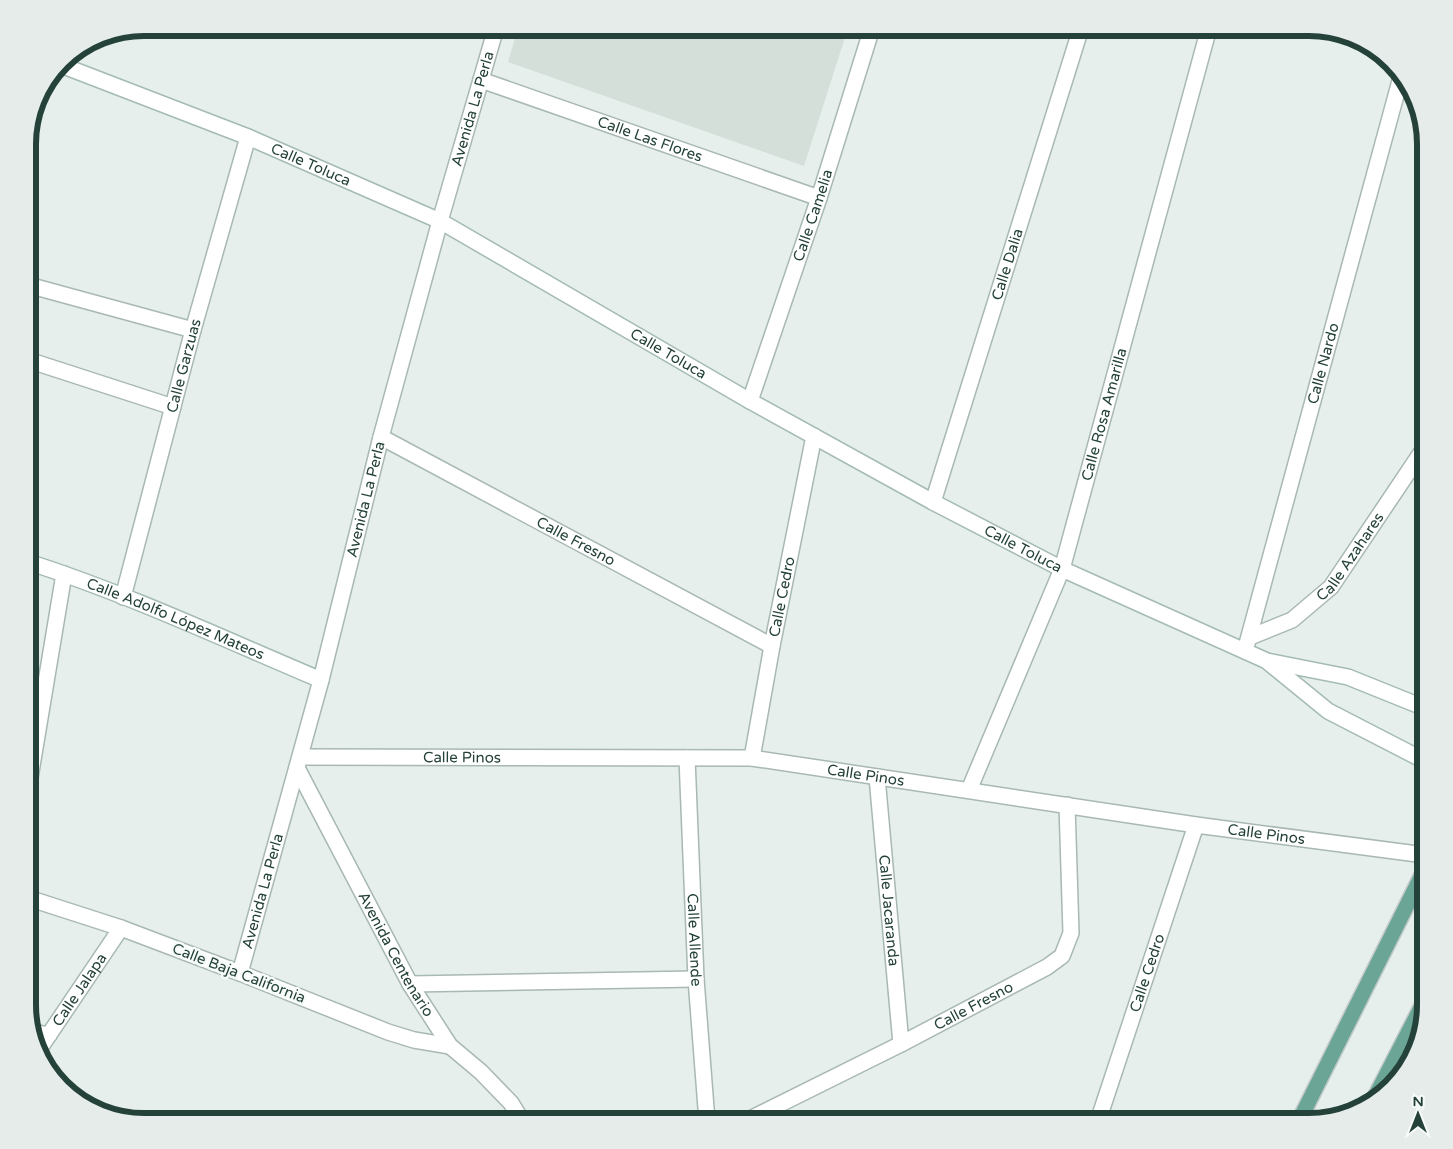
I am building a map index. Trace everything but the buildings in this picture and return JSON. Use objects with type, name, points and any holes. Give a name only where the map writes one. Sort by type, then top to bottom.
[{"type":"main road","points":[[1303,1113],[1417,887]]},
{"type":"main road","points":[[1382,1084],[1416,1019]]},
{"type":"street","name":"Avenida La Perla","points":[[240,973],[321,680],[381,437],[440,221],[494,36]]},
{"type":"street","name":"Calle Camelia","points":[[750,401],[819,198],[870,36]]},
{"type":"street","name":"Calle Dalia","points":[[933,502],[1079,36]]},
{"type":"street","name":"Calle Rosa Amarilla","points":[[969,790],[1062,569],[1207,36]]},
{"type":"street","name":"Calle Toluca","points":[[68,68],[248,138],[440,221],[750,401],[933,502],[1062,569],[1248,644],[1328,711],[1417,756]]},
{"type":"street","name":"Calle Las Flores","points":[[481,80],[819,198]]},
{"type":"street","name":"Calle Nardo","points":[[1248,644],[1399,84]]},
{"type":"street","name":"Calle Garzuas","points":[[123,597],[193,330],[248,138]]},
{"type":"street","points":[[36,287],[193,330]]},
{"type":"street","points":[[36,363],[173,407]]},
{"type":"street","name":"Calle Cedro","points":[[752,758],[772,646],[814,436]]},
{"type":"street","name":"Calle Fresno","points":[[381,437],[772,646]]},
{"type":"street","name":"Calle Azahares","points":[[1248,644],[1292,620],[1331,587],[1417,460]]},
{"type":"street","name":"Calle Adolfo López Mateos","points":[[36,565],[123,597],[321,680]]},
{"type":"street","points":[[36,742],[64,574]]},
{"type":"street","name":"Calle Toluca","points":[[1267,661],[1348,677],[1417,704]]},
{"type":"street","name":"Calle Allende","points":[[686,758],[696,979],[706,1113]]},
{"type":"street","name":"Calle Pinos","points":[[299,762],[752,758],[1196,825],[1417,855]]},
{"type":"street","name":"Avenida Centenario","points":[[299,762],[410,984],[450,1046],[481,1072],[511,1103],[517,1113]]},
{"type":"street","name":"Calle Jacaranda","points":[[877,777],[901,1044]]},
{"type":"street","name":"Calle Fresno","points":[[764,1113],[1047,968],[1062,956],[1071,934],[1067,805]]},
{"type":"street","name":"Calle Cedro","points":[[1101,1113],[1196,825]]},
{"type":"street","name":"Calle Baja California","points":[[36,901],[122,928],[388,1032],[414,1040],[450,1046]]},
{"type":"street","name":"Calle Jalapa","points":[[43,1043],[122,928]]},
{"type":"street","points":[[410,984],[696,979]]},
{"type":"street","points":[[40,1033],[49,1035]]},
{"type":"shaded area","points":[[516,36],[845,36],[804,166],[508,62]]}]
